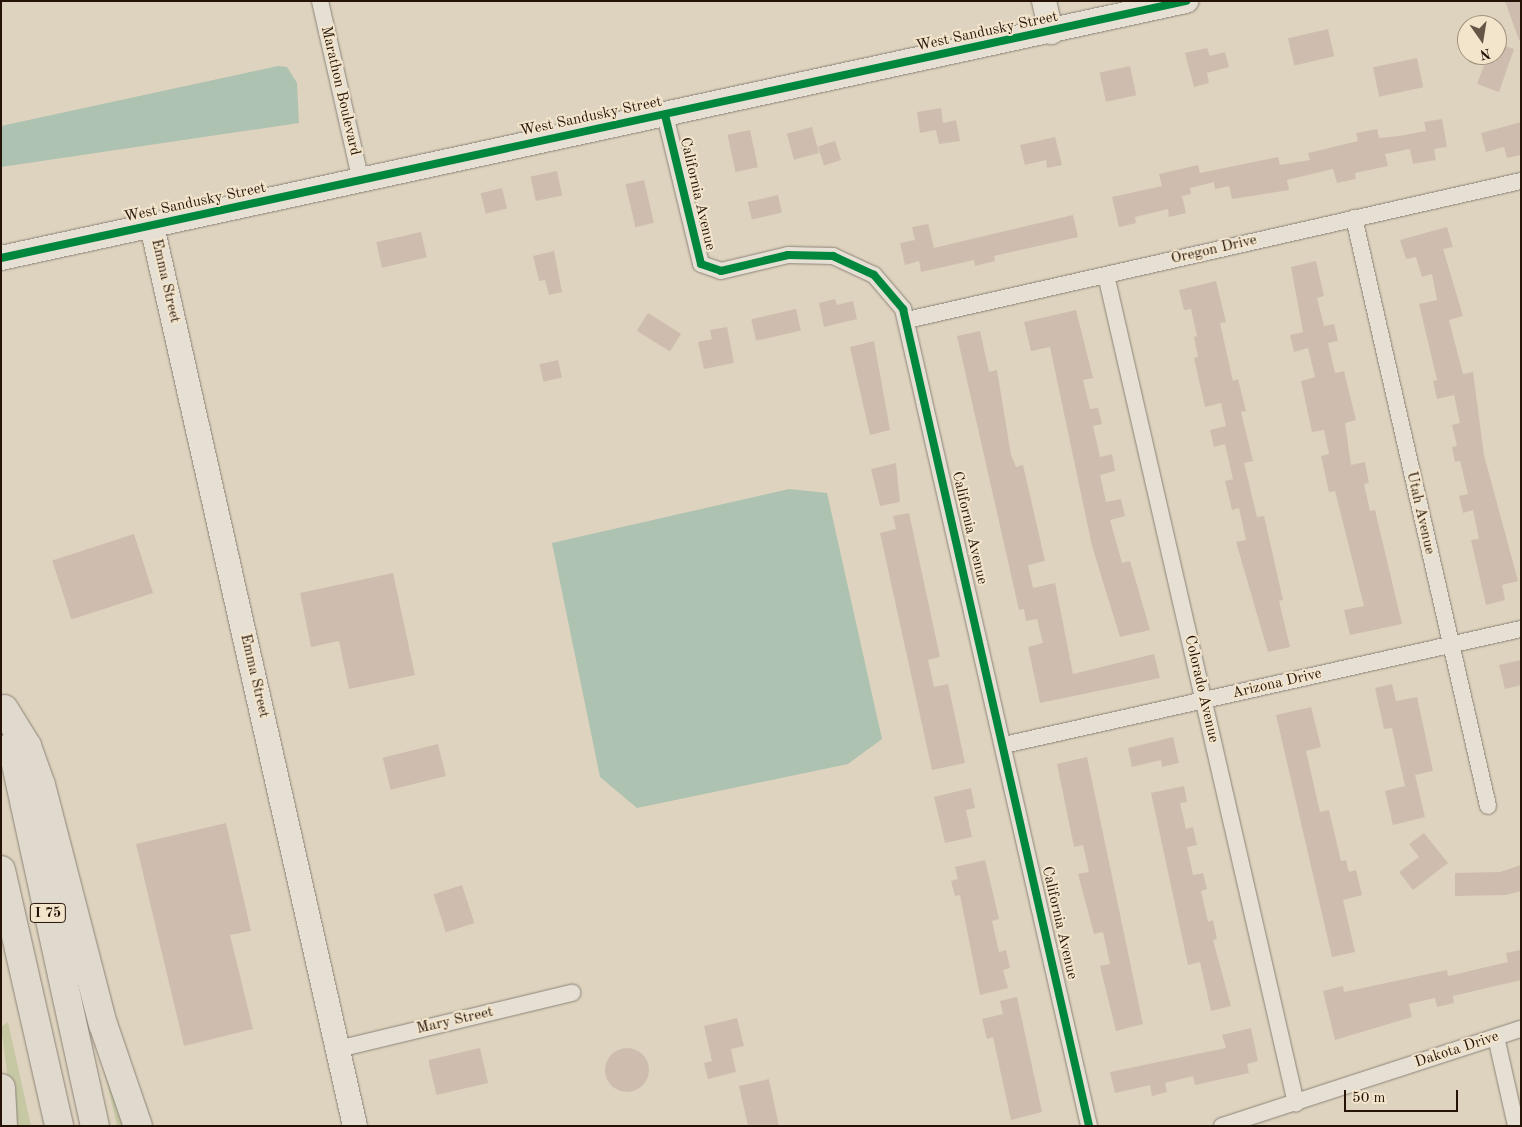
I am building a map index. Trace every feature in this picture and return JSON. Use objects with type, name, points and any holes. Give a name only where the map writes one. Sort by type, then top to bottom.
[{"type":"highway","name":"I 75","points":[[2,705],[95,1126]]},
{"type":"highway","points":[[2,705],[27,746],[41,785],[103,1024],[138,1126]]},
{"type":"highway","name":"I 75","points":[[1,870],[58,1126]]},
{"type":"highway","points":[[1,1088],[3,1126]]},
{"type":"street","name":"Marathon Boulevard","points":[[320,1],[360,181]]},
{"type":"street","points":[[1044,1],[1051,32]]},
{"type":"street","name":"West Sandusky Street","points":[[1,258],[1051,32],[1186,1]]},
{"type":"street","name":"California Avenue","points":[[665,114],[701,264],[721,271],[788,255],[833,256],[874,274],[894,295],[907,320],[1089,1126]]},
{"type":"street","name":"Oregon Drive","points":[[907,320],[1521,181]]},
{"type":"street","name":"Utah Avenue","points":[[1354,218],[1488,806]]},
{"type":"street","name":"Emma Street","points":[[152,226],[355,1126]]},
{"type":"street","name":"Colorado Avenue","points":[[1106,274],[1296,1103]]},
{"type":"street","name":"Arizona Drive","points":[[1004,745],[1521,629]]},
{"type":"street","name":"Mary Street","points":[[338,1049],[572,993]]},
{"type":"street","name":"Dakota Drive","points":[[1222,1126],[1521,1029]]},
{"type":"street","points":[[1496,1037],[1516,1126]]},
{"type":"shaded area","points":[[278,66],[287,67],[297,83],[299,123],[1,167],[1,126]]},
{"type":"shaded area","points":[[789,489],[827,493],[882,739],[848,764],[637,808],[600,777],[552,543]]},
{"type":"shaded area","points":[[8,1022],[31,1126],[14,1126],[1,1027]]},
{"type":"shaded area","points":[[103,1066],[129,1126],[117,1126]]},
{"type":"building","points":[[1505,1],[1521,1],[1521,40],[1519,40]]},
{"type":"building","points":[[1328,29],[1334,56],[1294,66],[1288,38]]},
{"type":"building","points":[[1507,47],[1514,49],[1499,92],[1477,84],[1484,65],[1507,65]]},
{"type":"building","points":[[1207,48],[1210,56],[1225,52],[1229,67],[1207,73],[1209,83],[1194,87],[1185,53]]},
{"type":"building","points":[[1417,58],[1423,87],[1379,97],[1373,67]]},
{"type":"building","points":[[1130,66],[1136,95],[1106,102],[1100,72]]},
{"type":"building","points":[[941,108],[943,123],[956,120],[960,141],[939,144],[936,130],[920,133],[917,112]]},
{"type":"building","points":[[1442,119],[1447,147],[1434,149],[1436,160],[1413,164],[1410,149],[1385,154],[1388,166],[1355,173],[1356,179],[1337,183],[1333,169],[1287,180],[1289,190],[1232,199],[1229,186],[1215,189],[1214,182],[1190,188],[1191,194],[1182,196],[1186,213],[1169,217],[1168,209],[1135,217],[1136,223],[1119,227],[1112,197],[1162,186],[1159,174],[1198,165],[1200,173],[1278,157],[1280,165],[1310,160],[1308,153],[1358,141],[1356,133],[1377,129],[1379,138],[1399,136],[1426,131],[1424,122]]},
{"type":"building","points":[[1521,122],[1521,155],[1507,158],[1504,147],[1486,152],[1481,133]]},
{"type":"building","points":[[812,127],[819,153],[794,160],[787,134]]},
{"type":"building","points":[[750,130],[758,167],[735,172],[728,135]]},
{"type":"building","points":[[1055,137],[1062,165],[1047,168],[1046,160],[1025,165],[1020,145]]},
{"type":"building","points":[[835,141],[841,160],[824,166],[818,147]]},
{"type":"building","points":[[557,171],[562,195],[536,201],[531,177]]},
{"type":"building","points":[[644,180],[654,223],[635,227],[625,184]]},
{"type":"building","points":[[502,188],[507,208],[486,214],[481,193]]},
{"type":"building","points":[[778,195],[782,213],[752,220],[748,202]]},
{"type":"building","points":[[1073,215],[1078,237],[994,256],[995,261],[975,266],[974,260],[921,272],[919,261],[905,265],[900,243],[915,240],[912,227],[928,224],[934,248]]},
{"type":"building","points":[[1447,227],[1453,247],[1443,249],[1463,316],[1449,320],[1463,374],[1473,372],[1484,455],[1518,581],[1502,585],[1505,600],[1486,605],[1471,540],[1479,539],[1473,510],[1463,513],[1459,496],[1468,494],[1460,461],[1455,462],[1452,447],[1457,446],[1452,425],[1460,423],[1454,395],[1437,399],[1433,381],[1437,380],[1419,304],[1437,300],[1432,274],[1422,277],[1416,257],[1406,259],[1400,240]]},
{"type":"building","points":[[421,232],[427,257],[382,268],[376,242]]},
{"type":"building","points":[[554,251],[562,292],[549,295],[545,280],[539,281],[533,256]]},
{"type":"building","points":[[1316,261],[1324,296],[1317,298],[1324,326],[1334,324],[1338,341],[1328,343],[1335,373],[1344,371],[1356,420],[1345,423],[1351,465],[1365,462],[1369,483],[1364,484],[1370,511],[1375,510],[1402,624],[1350,635],[1344,610],[1364,606],[1335,491],[1329,492],[1321,456],[1329,454],[1324,430],[1312,432],[1301,381],[1315,377],[1308,348],[1294,352],[1290,335],[1303,332],[1291,267]]},
{"type":"building","points":[[1216,281],[1226,322],[1220,323],[1233,381],[1238,379],[1246,411],[1241,412],[1253,461],[1244,463],[1257,517],[1264,516],[1283,600],[1279,601],[1290,647],[1268,652],[1236,542],[1246,540],[1239,508],[1232,510],[1225,481],[1233,479],[1225,444],[1214,447],[1210,430],[1226,426],[1221,403],[1205,407],[1194,358],[1198,357],[1194,337],[1197,336],[1191,309],[1184,310],[1179,290]]},
{"type":"building","points":[[835,299],[837,305],[853,301],[857,319],[824,327],[819,303]]},
{"type":"building","points":[[796,309],[801,330],[756,341],[751,319]]},
{"type":"building","points":[[1076,310],[1093,378],[1083,380],[1090,409],[1098,408],[1102,424],[1093,426],[1100,457],[1112,454],[1115,471],[1100,475],[1106,502],[1121,499],[1125,516],[1110,520],[1122,563],[1130,561],[1150,630],[1120,637],[1092,546],[1050,347],[1031,351],[1024,322]]},
{"type":"building","points":[[648,313],[681,334],[670,351],[637,331]]},
{"type":"building","points":[[727,327],[734,363],[704,369],[698,342],[712,339],[710,330]]},
{"type":"building","points":[[980,331],[989,372],[997,370],[1011,455],[1016,467],[1023,465],[1045,561],[1028,565],[1033,588],[1055,583],[1073,674],[1154,654],[1160,678],[1040,703],[1028,647],[1043,643],[1037,619],[1026,621],[1024,609],[1019,610],[957,336]]},
{"type":"building","points":[[874,341],[890,430],[870,435],[850,347]]},
{"type":"building","points":[[558,360],[562,378],[544,382],[539,364]]},
{"type":"building","points":[[896,463],[900,502],[880,506],[871,469]]},
{"type":"building","points":[[909,513],[940,657],[928,660],[934,687],[948,684],[965,763],[932,770],[880,533],[896,529],[893,516]]},
{"type":"building","points":[[134,534],[153,593],[71,620],[52,561]]},
{"type":"building","points":[[393,573],[415,675],[349,689],[339,641],[311,647],[300,593]]},
{"type":"building","points":[[1521,660],[1521,685],[1505,689],[1499,665]]},
{"type":"building","points":[[1392,684],[1396,701],[1417,697],[1433,771],[1415,775],[1425,817],[1393,825],[1385,791],[1405,786],[1392,728],[1384,729],[1375,688]]},
{"type":"building","points":[[1311,707],[1321,747],[1306,751],[1320,812],[1329,810],[1341,861],[1346,860],[1349,872],[1356,870],[1362,895],[1343,900],[1355,952],[1332,957],[1276,715]]},
{"type":"building","points":[[1173,737],[1179,763],[1162,767],[1161,760],[1132,767],[1128,748]]},
{"type":"building","points":[[438,744],[446,776],[391,790],[383,758]]},
{"type":"building","points":[[1087,757],[1143,1024],[1116,1031],[1100,966],[1110,964],[1103,932],[1094,934],[1078,874],[1089,872],[1083,845],[1074,847],[1057,764]]},
{"type":"building","points":[[1184,786],[1187,802],[1180,803],[1186,829],[1193,827],[1197,845],[1187,847],[1193,875],[1203,873],[1207,889],[1201,891],[1208,922],[1213,920],[1217,939],[1213,940],[1231,1006],[1211,1011],[1200,962],[1188,965],[1151,793]]},
{"type":"building","points":[[971,788],[975,808],[966,810],[972,837],[945,843],[934,797]]},
{"type":"building","points":[[226,823],[251,931],[230,935],[253,1029],[184,1046],[136,844]]},
{"type":"building","points":[[1424,833],[1448,863],[1413,890],[1399,872],[1419,857],[1409,844]]},
{"type":"building","points":[[985,860],[999,919],[992,921],[999,952],[1006,950],[1010,968],[1003,970],[1008,988],[980,995],[960,895],[955,896],[951,881],[958,879],[955,867]]},
{"type":"building","points":[[1521,865],[1521,891],[1506,895],[1455,896],[1455,873],[1500,872]]},
{"type":"building","points":[[462,885],[474,923],[446,932],[433,894]]},
{"type":"building","points":[[1521,950],[1521,980],[1453,996],[1454,1003],[1437,1007],[1435,998],[1409,1004],[1412,1017],[1335,1040],[1323,991],[1343,986],[1344,992],[1447,970],[1448,976],[1508,962],[1506,953]]},
{"type":"building","points":[[1017,997],[1042,1112],[1011,1120],[993,1037],[987,1039],[982,1019],[1003,1014],[1000,1001]]},
{"type":"building","points":[[737,1018],[744,1046],[731,1049],[736,1072],[708,1079],[704,1063],[712,1061],[704,1026]]},
{"type":"building","points":[[1251,1028],[1258,1061],[1247,1064],[1249,1073],[1195,1085],[1193,1076],[1165,1083],[1167,1092],[1152,1096],[1150,1085],[1115,1093],[1110,1072],[1226,1048],[1222,1035]]},
{"type":"building","points":[[480,1048],[488,1083],[436,1095],[428,1060]]},
{"type":"building","points":[[623,1048],[631,1048],[643,1054],[649,1070],[643,1086],[631,1092],[623,1092],[611,1086],[605,1074],[605,1066],[611,1054]]},
{"type":"building","points":[[769,1079],[779,1126],[748,1126],[739,1086]]},
{"type":"cycle path","points":[[1,258],[1186,1]]},
{"type":"cycle path","points":[[665,115],[701,264],[721,271],[788,255],[833,256],[874,275],[903,309],[1089,1126]]}]
